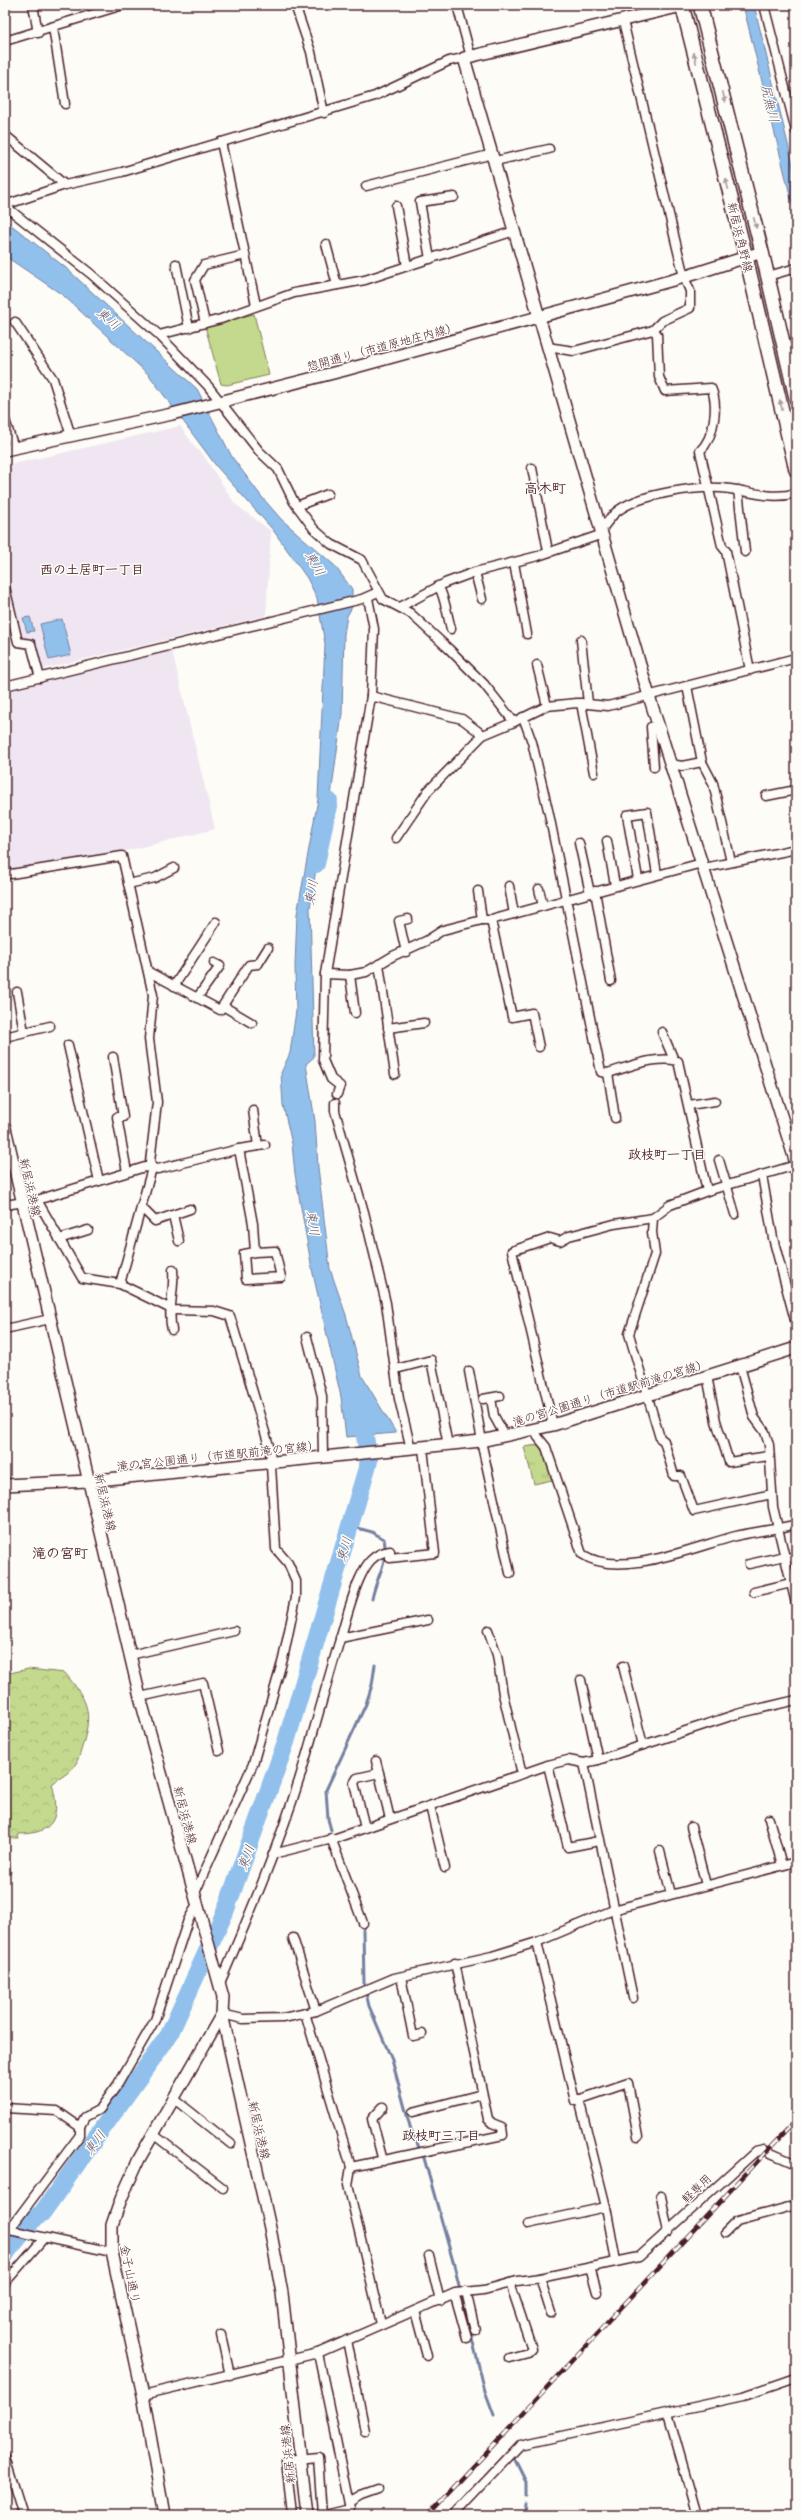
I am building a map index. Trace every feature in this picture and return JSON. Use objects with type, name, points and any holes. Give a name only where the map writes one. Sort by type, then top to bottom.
[{"type":"main road","name":"新居浜角野線","points":[[684,5],[746,257],[796,470]]},
{"type":"main road","name":"新居浜角野線","points":[[700,5],[768,276],[796,398]]},
{"type":"street","points":[[33,5],[38,32]]},
{"type":"street","points":[[5,41],[123,5]]},
{"type":"street","points":[[295,5],[311,52],[324,112]]},
{"type":"street","points":[[457,5],[467,58],[538,317],[650,696],[796,1164],[707,1191],[670,1205],[653,1218],[614,1224],[569,1236],[560,1241],[550,1238],[512,1251],[554,1424]]},
{"type":"street","points":[[5,206],[65,185],[122,172],[375,96],[449,62],[684,5]]},
{"type":"street","points":[[764,5],[796,131]]},
{"type":"street","points":[[548,347],[574,351],[653,330],[666,318],[690,308],[690,291],[684,277],[623,21]]},
{"type":"street","points":[[53,27],[66,104]]},
{"type":"street","points":[[5,135],[65,185]]},
{"type":"street","points":[[221,142],[256,305]]},
{"type":"street","points":[[366,186],[494,158],[549,149]]},
{"type":"street","points":[[430,259],[420,202],[454,197]]},
{"type":"street","points":[[5,206],[91,274],[159,336],[259,451],[278,469],[297,506],[314,529],[330,544],[362,560],[383,599],[400,607],[416,618],[474,674],[514,722]]},
{"type":"street","points":[[396,206],[407,266]]},
{"type":"street","points":[[159,336],[205,323],[294,293],[365,280],[514,231]]},
{"type":"street","points":[[326,244],[337,285]]},
{"type":"street","name":"惣開通り（市道原地庄内線）","points":[[9,449],[218,403],[684,277],[762,252]]},
{"type":"street","points":[[205,323],[195,280],[204,264],[245,255]]},
{"type":"street","points":[[176,264],[189,328]]},
{"type":"street","points":[[768,276],[796,268]]},
{"type":"street","points":[[15,322],[53,379],[70,436]]},
{"type":"street","points":[[653,330],[657,334],[660,377],[665,391],[704,387],[711,388],[714,395],[714,418],[708,438],[700,451],[722,546],[726,551],[750,670]]},
{"type":"street","points":[[5,420],[9,449]]},
{"type":"street","points":[[532,468],[548,551]]},
{"type":"street","points":[[400,607],[438,586],[476,572],[514,562],[602,532],[614,514],[638,502],[680,491],[710,489],[738,490],[759,496],[796,493]]},
{"type":"street","points":[[738,490],[745,552]]},
{"type":"street","points":[[297,506],[328,494]]},
{"type":"street","points":[[514,562],[527,634]]},
{"type":"street","points":[[476,572],[482,599]]},
{"type":"street","points":[[438,586],[442,591],[444,605],[451,629]]},
{"type":"street","points":[[5,587],[18,642],[31,644],[40,678]]},
{"type":"street","points":[[5,686],[365,598],[378,592]]},
{"type":"street","points":[[337,1094],[340,1086],[330,1079],[323,1060],[326,974],[371,696],[374,629],[365,598]]},
{"type":"street","points":[[581,640],[584,703],[594,774]]},
{"type":"street","points":[[396,838],[428,791],[483,735],[547,706],[584,703],[595,706],[608,706],[796,658]]},
{"type":"street","points":[[537,665],[547,706]]},
{"type":"street","points":[[687,686],[702,762],[713,783],[731,862]]},
{"type":"street","points":[[371,696],[462,719],[483,735]]},
{"type":"street","points":[[523,717],[532,742],[568,900],[601,1072],[608,1073],[652,1061],[674,1060]]},
{"type":"street","points":[[654,767],[651,727],[659,725]]},
{"type":"street","points":[[671,764],[682,766],[702,762]]},
{"type":"street","points":[[766,796],[796,790]]},
{"type":"street","points":[[638,879],[627,815],[647,812],[657,874]]},
{"type":"street","points":[[607,841],[615,885]]},
{"type":"street","points":[[579,843],[593,892],[611,981]]},
{"type":"street","points":[[326,974],[350,975],[366,972],[379,964],[406,952],[443,930],[482,920],[491,920],[568,900],[615,885],[657,874],[703,865],[731,862],[796,849]]},
{"type":"street","points":[[5,871],[11,874],[122,856],[153,995],[149,1038],[157,1102],[150,1162],[152,1168],[120,1284]]},
{"type":"street","points":[[128,884],[155,878],[174,868]]},
{"type":"street","points":[[509,886],[514,914]]},
{"type":"street","points":[[539,889],[542,906]]},
{"type":"street","points":[[478,891],[482,920]]},
{"type":"street","points":[[406,952],[398,921],[408,919]]},
{"type":"street","points":[[491,920],[512,1017],[532,1012],[539,1047]]},
{"type":"street","points":[[174,986],[216,922]]},
{"type":"street","points":[[149,972],[220,1010],[249,965],[258,964],[268,948]]},
{"type":"street","points":[[379,964],[395,1074]]},
{"type":"street","points":[[197,998],[220,966]]},
{"type":"street","points":[[350,975],[355,1012]]},
{"type":"street","points":[[17,992],[24,1032]]},
{"type":"street","points":[[223,1006],[252,1023]]},
{"type":"street","points":[[388,1028],[424,1023]]},
{"type":"street","points":[[5,1037],[50,1026]]},
{"type":"street","points":[[662,1032],[674,1060],[678,1061],[694,1127],[692,1135],[707,1191]]},
{"type":"street","points":[[68,1045],[99,1181]]},
{"type":"street","points":[[114,1057],[124,1116],[117,1117],[127,1172]]},
{"type":"street","points":[[608,1073],[615,1118]]},
{"type":"street","points":[[689,1105],[715,1101]]},
{"type":"street","points":[[335,1103],[335,1111],[362,1205],[386,1303],[399,1399],[408,1450]]},
{"type":"street","points":[[5,1205],[37,1200],[145,1167],[158,1170],[239,1149],[262,1146],[253,1110]]},
{"type":"street","name":"新居浜港線","points":[[5,1128],[21,1202],[140,1697],[220,1983],[223,1997],[222,2014],[270,2228],[282,2294],[307,2515]]},
{"type":"street","points":[[239,1149],[253,1224],[255,1252]]},
{"type":"street","points":[[719,1160],[735,1214]]},
{"type":"street","points":[[762,1175],[773,1238],[796,1324]]},
{"type":"street","points":[[37,1200],[82,1278],[120,1284],[170,1308],[214,1312],[230,1316],[272,1461],[276,1549],[288,1563],[296,1581],[296,1597],[283,1659],[253,1764],[188,1920],[155,2020],[118,2084],[100,2109],[85,2117],[80,2127],[80,2135],[8,2230],[112,2252]]},
{"type":"street","points":[[141,1207],[155,1221],[190,1209]]},
{"type":"street","points":[[173,1215],[179,1241]]},
{"type":"street","points":[[653,1218],[652,1232],[655,1254],[629,1334],[646,1396],[660,1438],[664,1441],[674,1476],[681,1476],[687,1497],[694,1511],[772,1494]]},
{"type":"street","points":[[59,1239],[88,1230]]},
{"type":"street","points":[[275,1251],[281,1277],[246,1279],[244,1254],[255,1252],[275,1251]]},
{"type":"street","points":[[172,1330],[169,1315],[174,1294],[173,1270]]},
{"type":"street","points":[[5,1329],[50,1319]]},
{"type":"street","points":[[307,1337],[322,1396],[323,1457]]},
{"type":"street","name":"滝の宮公園通り（市道駅前滝の宮線）","points":[[5,1485],[88,1481],[272,1461],[408,1450],[482,1441],[535,1430],[796,1348]]},
{"type":"street","points":[[396,1369],[431,1360],[448,1445]]},
{"type":"street","points":[[740,1366],[754,1417],[765,1432],[769,1456],[772,1494],[796,1604]]},
{"type":"street","points":[[469,1371],[510,1573]]},
{"type":"street","points":[[707,1376],[716,1421],[729,1462],[769,1456]]},
{"type":"street","points":[[500,1396],[487,1399],[505,1436]]},
{"type":"street","points":[[535,1430],[538,1437],[546,1447],[582,1554],[589,1559],[609,1564],[658,1558],[738,1535],[779,1530],[796,1524]]},
{"type":"street","points":[[220,1983],[252,1911],[273,1854],[299,1779],[340,1638],[344,1619],[360,1580],[370,1561],[379,1553],[390,1551],[390,1558],[435,1553],[429,1516],[423,1448]]},
{"type":"street","points":[[749,1564],[785,1557],[796,1558]]},
{"type":"street","points":[[754,1592],[791,1583]]},
{"type":"street","points":[[340,1638],[428,1620]]},
{"type":"street","points":[[488,1630],[497,1655],[503,1694],[522,1774]]},
{"type":"street","points":[[130,1655],[234,1631]]},
{"type":"street","points":[[623,1666],[643,1745]]},
{"type":"street","points":[[581,1680],[598,1760]]},
{"type":"street","points":[[140,1697],[203,1683],[219,1751]]},
{"type":"street","points":[[273,1854],[365,1828],[548,1765],[568,1760],[584,1763],[598,1760],[737,1714],[796,1700]]},
{"type":"street","points":[[376,1761],[390,1819]]},
{"type":"street","points":[[584,1763],[613,1910],[633,1998]]},
{"type":"street","points":[[548,1765],[568,1847],[599,1841]]},
{"type":"street","points":[[365,1828],[354,1783],[357,1778],[379,1773]]},
{"type":"street","points":[[430,1806],[445,1868]]},
{"type":"street","points":[[770,1819],[782,1865]]},
{"type":"street","points":[[691,1827],[706,1885]]},
{"type":"street","points":[[331,1838],[363,1923]]},
{"type":"street","points":[[660,1851],[671,1894]]},
{"type":"street","points":[[222,2014],[243,2019],[283,2018],[316,2011],[371,1986],[456,1963],[492,1956],[537,1942],[613,1910],[796,1862]]},
{"type":"street","points":[[293,1938],[316,2011]]},
{"type":"street","points":[[537,1942],[575,2101],[628,2083],[638,2137]]},
{"type":"street","points":[[351,2167],[503,2135],[502,2127],[492,2123],[488,2119],[456,1963]]},
{"type":"street","points":[[401,1977],[414,2036],[422,2034]]},
{"type":"street","points":[[305,2013],[351,2167],[348,2185],[381,2324]]},
{"type":"street","name":"金子山通り","points":[[164,2515],[143,2395],[112,2252],[112,2225],[121,2199],[153,2134],[222,2014]]},
{"type":"street","points":[[413,2112],[482,2094]]},
{"type":"street","points":[[173,2098],[231,2144]]},
{"type":"street","points":[[579,2099],[606,2207],[616,2261]]},
{"type":"street","points":[[382,2106],[372,2119],[383,2160]]},
{"type":"street","points":[[5,2108],[57,2111],[80,2127]]},
{"type":"street","points":[[153,2134],[223,2188]]},
{"type":"street","name":"軽専用","points":[[143,2395],[318,2353],[381,2324],[459,2293],[484,2290],[644,2254],[702,2199],[755,2152],[764,2150],[796,2164]]},
{"type":"street","points":[[661,2196],[668,2232]]},
{"type":"street","points":[[725,2233],[737,2221],[796,2205]]},
{"type":"street","points":[[528,2224],[606,2207]]},
{"type":"street","points":[[5,2283],[42,2238]]},
{"type":"street","points":[[429,2256],[440,2300]]},
{"type":"street","points":[[590,2267],[597,2292]]},
{"type":"street","points":[[540,2278],[551,2313]]},
{"type":"street","points":[[508,2358],[528,2353],[532,2349],[510,2283]]},
{"type":"street","points":[[459,2293],[474,2330]]},
{"type":"street","points":[[459,2293],[456,2299],[467,2338]]},
{"type":"street","points":[[415,2311],[427,2356]]},
{"type":"street","points":[[221,2335],[230,2375]]},
{"type":"street","points":[[347,2340],[365,2431]]},
{"type":"street","points":[[318,2353],[350,2509],[326,2515]]},
{"type":"street","points":[[454,2515],[520,2445],[744,2396],[768,2386],[796,2378]]},
{"type":"street","points":[[668,2413],[697,2515]]},
{"type":"street","points":[[5,2457],[23,2515]]},
{"type":"street","points":[[292,2515],[286,2460],[318,2457],[322,2515]]},
{"type":"street","points":[[349,2503],[361,2496],[378,2490]]},
{"type":"shaded area","points":[[180,426],[198,451],[200,450],[235,504],[271,531],[266,616],[43,669],[34,641],[20,637],[5,570],[5,466]]},
{"type":"shaded area","points":[[172,651],[215,829],[122,852],[16,869],[7,867],[5,865],[5,692]]},
{"type":"green space","points":[[254,314],[269,375],[227,385],[221,384],[205,326]]},
{"type":"green space","points":[[538,1445],[545,1455],[552,1480],[534,1484],[524,1447]]},
{"type":"green space","points":[[28,1669],[65,1673],[83,1698],[88,1714],[88,1722],[79,1758],[76,1764],[70,1771],[52,1784],[56,1805],[55,1814],[52,1821],[48,1827],[41,1831],[19,1834],[18,1838],[7,1838],[11,1873],[5,1873],[5,1674]]},
{"type":"water","name":"尻無川","points":[[743,5],[754,5],[796,177],[796,219]]},
{"type":"water","points":[[5,220],[66,268],[197,389],[232,457],[261,496],[281,519],[334,565],[352,589],[352,607],[347,616],[344,634],[342,714],[330,803],[322,829],[310,908],[314,1057],[306,1064],[315,1121],[318,1167],[330,1269],[346,1315],[362,1376],[396,1433],[346,1437],[341,1397],[312,1269],[295,1174],[292,1144],[283,1105],[281,1073],[290,1053],[296,1011],[295,966],[297,914],[318,799],[325,644],[317,598],[307,578],[273,530],[217,467],[149,375],[64,296],[5,256]]},
{"type":"water","points":[[30,617],[34,631],[27,632],[23,618]]},
{"type":"water","points":[[62,619],[71,655],[49,660],[40,624]]},
{"type":"waterway","name":"東川","points":[[316,864],[329,801]]},
{"type":"waterway","name":"東川","points":[[5,2254],[36,2217],[42,2213],[169,2035],[225,1912],[286,1742],[369,1461],[361,1412]]},
{"type":"waterway","points":[[350,1526],[372,1532],[384,1539],[385,1555],[372,1599]]},
{"type":"waterway","points":[[331,1830],[328,1819],[326,1790],[366,1704],[372,1685],[375,1665]]},
{"type":"waterway","points":[[363,1930],[364,1984],[369,2006],[392,2060],[411,2130],[424,2158],[454,2265],[485,2391],[494,2415]]},
{"type":"waterway","points":[[513,2456],[526,2482],[526,2496]]},
{"type":"waterway","points":[[524,2515],[525,2504]]},
{"type":"railway","points":[[428,2515],[796,2120]]},
{"type":"district","name":"高木町","points":[[545,487]]},
{"type":"district","name":"西の土居町一丁目","points":[[92,568]]},
{"type":"district","name":"政枝町一丁目","points":[[667,1153]]},
{"type":"district","name":"滝の宮町","points":[[60,1552]]},
{"type":"district","name":"政枝町三丁目","points":[[441,2134]]}]
